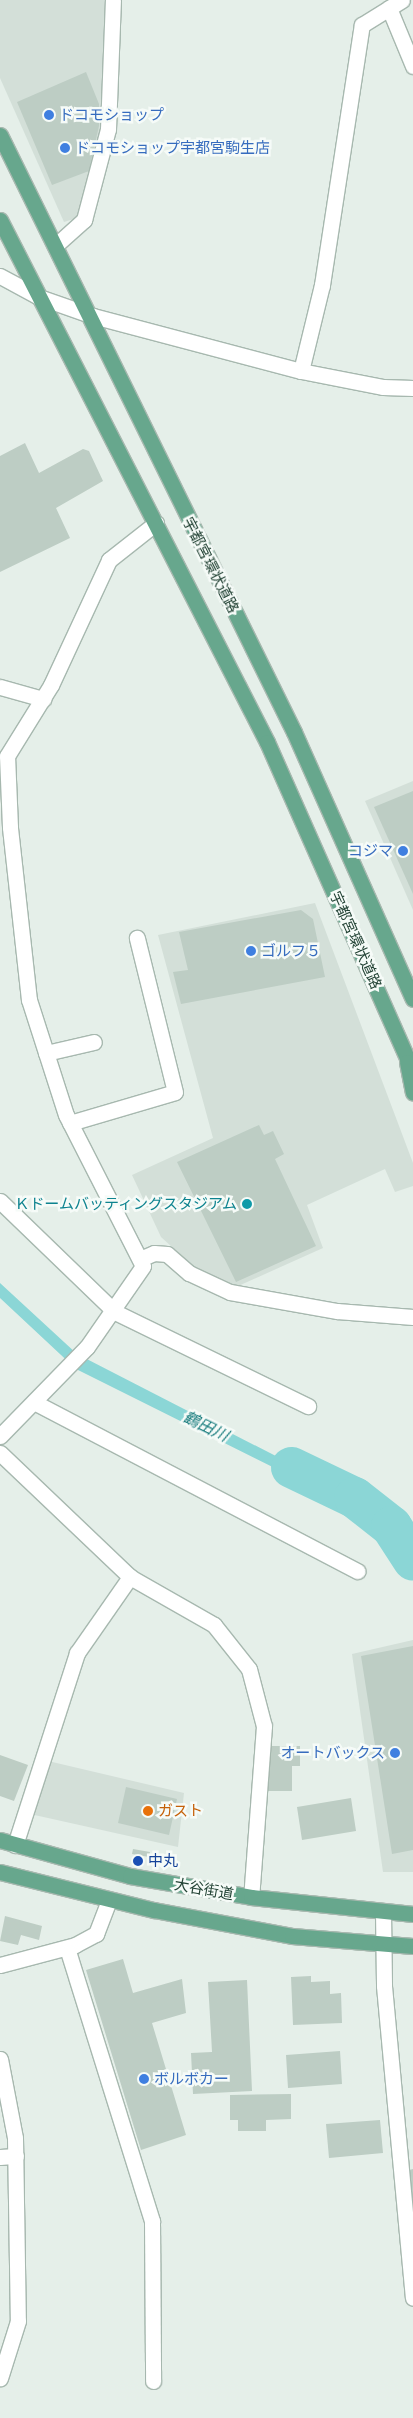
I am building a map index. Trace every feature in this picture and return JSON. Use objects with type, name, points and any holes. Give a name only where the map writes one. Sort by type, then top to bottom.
[{"type":"main road","name":"宇都宮環状道路","points":[[0,135],[93,316],[294,732],[413,999]]},
{"type":"main road","name":"宇都宮環状道路","points":[[0,220],[267,742],[413,1071]]},
{"type":"main road","points":[[404,1049],[413,1092]]},
{"type":"main road","name":"大谷街道","points":[[0,1840],[130,1876],[251,1897],[413,1914]]},
{"type":"main road","name":"大谷街道","points":[[0,1872],[109,1900],[292,1936],[413,1946]]},
{"type":"street","points":[[56,245],[84,220],[108,129],[113,0]]},
{"type":"street","points":[[301,371],[322,285],[362,25],[402,0]]},
{"type":"street","points":[[389,8],[413,66]]},
{"type":"street","points":[[0,276],[39,297],[93,316],[301,371],[383,387],[413,388]]},
{"type":"street","points":[[0,1436],[88,1347],[115,1312],[143,1266],[70,1123],[29,1000],[5,826],[7,756],[43,699],[109,560],[156,524]]},
{"type":"street","points":[[0,687],[43,699]]},
{"type":"street","points":[[70,1123],[175,1092],[138,938]]},
{"type":"street","points":[[46,1053],[94,1042]]},
{"type":"street","points":[[0,1201],[115,1312],[308,1406]]},
{"type":"street","points":[[140,1259],[154,1253],[167,1254],[189,1273],[230,1292],[336,1311],[413,1317]]},
{"type":"street","points":[[34,1402],[357,1571]]},
{"type":"street","points":[[0,1453],[130,1577],[214,1625],[250,1669],[264,1726],[251,1897]]},
{"type":"street","points":[[15,1845],[78,1654],[130,1577]]},
{"type":"street","points":[[0,1966],[68,1948],[96,1934],[109,1900]]},
{"type":"street","points":[[383,1912],[382,1944],[413,2298]]},
{"type":"street","points":[[68,1948],[152,2221],[153,2381]]},
{"type":"street","points":[[0,2060],[16,2156],[18,2321],[0,2378]]},
{"type":"street","points":[[0,2158],[16,2156]]},
{"type":"shaded area","points":[[0,0],[107,0],[102,129],[80,217],[64,222],[0,78]]},
{"type":"shaded area","name":"コジマ","points":[[413,781],[413,910],[365,801]]},
{"type":"shaded area","points":[[315,903],[413,1163],[413,1186],[395,1192],[385,1169],[307,1205],[323,1248],[236,1287],[204,1276],[161,1237],[132,1175],[213,1138],[158,935]]},
{"type":"shaded area","name":"オートバックス","points":[[413,1640],[413,1872],[383,1872],[352,1654]]},
{"type":"shaded area","points":[[48,1761],[184,1793],[178,1847],[30,1814]]},
{"type":"water","points":[[0,1283],[77,1354],[338,1488],[406,1541],[413,1550],[413,1567],[393,1540],[335,1498],[76,1369],[0,1298]]},
{"type":"building","name":"ドコモショップ宇都宮駒生店","points":[[86,72],[99,104],[99,126],[89,171],[52,185],[17,102]]},
{"type":"building","points":[[25,443],[39,473],[83,449],[89,451],[103,481],[56,508],[70,538],[0,572],[0,456]]},
{"type":"building","name":"コジマ","points":[[413,791],[413,894],[374,807]]},
{"type":"building","name":"ゴルフ５","points":[[301,910],[313,919],[325,977],[181,1004],[173,972],[188,970],[179,932]]},
{"type":"building","name":"Ｋドームバッティングスタジアム","points":[[259,1125],[264,1135],[273,1131],[284,1154],[275,1159],[316,1246],[236,1282],[177,1162]]},
{"type":"building","name":"オートバックス","points":[[413,1646],[413,1850],[392,1854],[361,1656]]},
{"type":"building","points":[[264,1746],[300,1746],[300,1766],[292,1766],[292,1791],[264,1791]]},
{"type":"building","points":[[0,1755],[28,1765],[14,1801],[0,1796]]},
{"type":"building","name":"ガスト","points":[[126,1787],[177,1799],[169,1835],[118,1823]]},
{"type":"building","points":[[351,1798],[356,1831],[302,1840],[297,1807]]},
{"type":"building","points":[[133,1849],[150,1852],[149,1857],[132,1854]]},
{"type":"building","points":[[5,1916],[42,1926],[39,1940],[21,1935],[18,1945],[0,1941]]},
{"type":"building","name":"ボルボカー","points":[[123,1959],[133,1993],[182,1979],[186,2013],[152,2023],[186,2135],[141,2150],[86,1970]]},
{"type":"building","points":[[311,1976],[311,1982],[330,1981],[330,1994],[341,1993],[342,2023],[293,2025],[291,1977]]},
{"type":"building","points":[[247,1980],[252,2091],[193,2094],[191,2053],[212,2052],[208,1982]]},
{"type":"building","points":[[340,2051],[342,2084],[288,2088],[286,2055]]},
{"type":"building","points":[[291,2094],[291,2119],[266,2120],[266,2131],[238,2131],[238,2120],[230,2120],[230,2095]]},
{"type":"building","points":[[380,2120],[383,2153],[329,2158],[326,2124]]},
{"type":"building","points":[[413,2169],[413,2201],[412,2201],[409,2170]]},
{"type":"waterway","name":"鶴田川","points":[[291,1467],[354,1497],[391,1526],[413,1560]]},
{"type":"place","name":"ドコモショップ","points":[[49,115]]},
{"type":"place","name":"ドコモショップ宇都宮駒生店","points":[[65,148]]},
{"type":"place","name":"コジマ","points":[[403,851]]},
{"type":"place","name":"ゴルフ５","points":[[251,951]]},
{"type":"place","name":"Ｋドームバッティングスタジアム","points":[[247,1204]]},
{"type":"place","name":"オートバックス","points":[[395,1753]]},
{"type":"place","name":"ガスト","points":[[148,1811]]},
{"type":"place","name":"中丸","points":[[138,1861]]},
{"type":"place","name":"ボルボカー","points":[[144,2079]]}]
